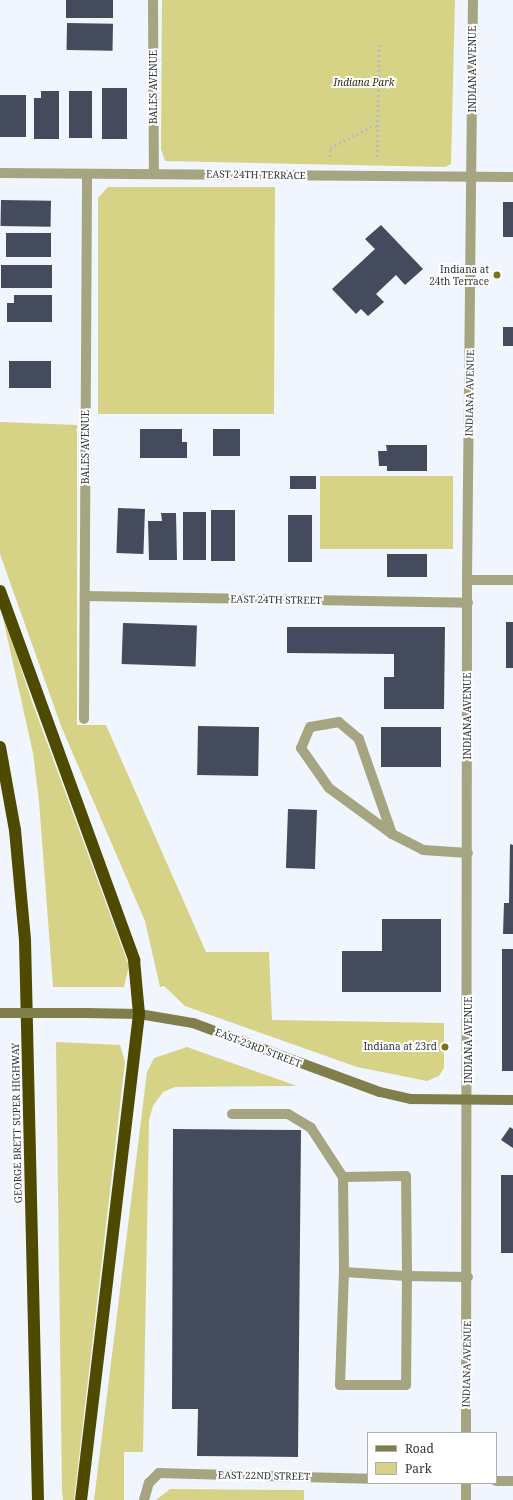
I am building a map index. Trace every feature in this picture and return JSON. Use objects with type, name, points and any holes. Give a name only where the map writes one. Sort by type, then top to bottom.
[{"type":"highway","points":[[0,591],[134,960],[139,1014],[81,1500]]},
{"type":"highway","name":"GEORGE BRETT SUPER HIGHWAY","points":[[0,747],[15,830],[25,940],[38,1500]]},
{"type":"main road","name":"EAST 23RD STREET","points":[[0,1013],[139,1014],[193,1023],[380,1092],[411,1099],[513,1100]]},
{"type":"street","name":"BALES AVENUE","points":[[153,0],[154,174]]},
{"type":"street","name":"INDIANA AVENUE","points":[[466,1432],[469,1100],[467,580],[473,177],[473,0]]},
{"type":"street","name":"EAST 24TH TERRACE","points":[[0,173],[87,175],[154,174],[513,177]]},
{"type":"street","name":"BALES AVENUE","points":[[84,719],[87,175]]},
{"type":"street","points":[[467,580],[513,580]]},
{"type":"street","name":"EAST 24TH STREET","points":[[85,596],[468,603]]},
{"type":"street","points":[[392,834],[359,739],[340,722],[310,727],[301,748],[329,788],[392,834],[423,850],[468,853]]},
{"type":"street","points":[[232,1114],[288,1114],[311,1128],[343,1177],[344,1272],[340,1385],[406,1385],[406,1176],[343,1177]]},
{"type":"street","points":[[344,1272],[407,1276],[468,1277]]},
{"type":"street","name":"EAST 22ND STREET","points":[[144,1500],[149,1483],[159,1474],[367,1479]]},
{"type":"street","points":[[497,1481],[513,1481]]},
{"type":"street","points":[[466,1484],[466,1500]]},
{"type":"path","points":[[377,157],[379,42]]},
{"type":"path","points":[[330,157],[330,148],[370,127],[378,128]]},
{"type":"green space","name":"Indiana Park","points":[[162,0],[455,0],[451,164],[445,167],[165,161],[161,149]]},
{"type":"green space","points":[[108,187],[275,187],[274,414],[98,414],[98,198]]},
{"type":"green space","points":[[0,422],[77,425],[77,725],[106,725],[206,952],[269,952],[272,1020],[444,1023],[444,1068],[439,1076],[427,1081],[357,1067],[185,1006],[164,986],[160,987],[145,921],[61,726],[0,554]]},
{"type":"green space","points":[[320,476],[453,476],[453,549],[320,549]]},
{"type":"green space","points":[[0,605],[31,699],[129,966],[124,987],[53,987],[39,801],[33,753]]},
{"type":"green space","points":[[56,1042],[120,1045],[125,1062],[74,1500],[63,1500],[62,1491]]},
{"type":"green space","points":[[187,1047],[297,1086],[175,1087],[163,1092],[153,1106],[149,1120],[143,1452],[124,1452],[124,1500],[94,1500],[147,1072],[154,1058]]},
{"type":"green space","points":[[170,1489],[304,1490],[304,1500],[156,1500]]},
{"type":"building","points":[[66,0],[113,0],[113,18],[66,18]]},
{"type":"building","points":[[67,23],[113,24],[113,51],[67,50]]},
{"type":"building","points":[[102,88],[127,88],[127,139],[102,139]]},
{"type":"building","points":[[41,91],[59,91],[59,139],[34,139],[34,98],[41,98]]},
{"type":"building","points":[[69,91],[92,91],[92,138],[69,138]]},
{"type":"building","points":[[0,95],[26,95],[26,137],[0,137]]},
{"type":"building","points":[[1,200],[51,201],[51,227],[1,226]]},
{"type":"building","points":[[503,202],[513,202],[513,237],[503,237]]},
{"type":"building","points":[[381,225],[423,269],[405,285],[396,275],[376,294],[384,302],[368,316],[361,309],[356,314],[332,289],[375,249],[365,239]]},
{"type":"building","points":[[6,233],[51,233],[51,257],[6,257]]},
{"type":"building","points":[[1,265],[52,265],[52,288],[1,288]]},
{"type":"building","points":[[14,295],[52,295],[52,322],[7,322],[7,303],[14,303]]},
{"type":"building","points":[[503,327],[513,327],[513,346],[503,346]]},
{"type":"building","points":[[9,361],[51,361],[51,388],[9,388]]},
{"type":"building","points":[[140,429],[182,429],[182,442],[187,442],[187,458],[140,458]]},
{"type":"building","points":[[213,429],[240,429],[240,456],[213,456]]},
{"type":"building","points":[[386,445],[427,445],[427,471],[387,471],[387,466],[379,466],[378,451],[387,451]]},
{"type":"building","points":[[290,476],[316,476],[316,489],[290,489]]},
{"type":"building","points":[[118,508],[145,509],[143,554],[116,553]]},
{"type":"building","points":[[211,510],[235,510],[235,561],[211,561]]},
{"type":"building","points":[[183,512],[206,512],[206,560],[183,560]]},
{"type":"building","points":[[161,513],[176,513],[177,560],[149,560],[148,521],[162,521]]},
{"type":"building","points":[[288,515],[312,515],[312,562],[288,562]]},
{"type":"building","points":[[387,554],[427,554],[427,577],[387,577]]},
{"type":"building","points":[[506,622],[513,622],[513,668],[506,668]]},
{"type":"building","points":[[123,623],[197,626],[196,667],[122,664]]},
{"type":"building","points":[[287,627],[445,627],[444,709],[384,709],[384,677],[394,677],[394,654],[287,653]]},
{"type":"building","points":[[198,726],[259,727],[258,776],[197,775]]},
{"type":"building","points":[[381,727],[441,727],[441,767],[381,767]]},
{"type":"building","points":[[288,809],[317,810],[315,869],[286,868]]},
{"type":"building","points":[[510,844],[513,845],[513,934],[503,934],[504,903],[509,903]]},
{"type":"building","points":[[382,919],[441,919],[441,992],[342,992],[342,951],[382,951]]},
{"type":"building","points":[[502,949],[513,949],[513,1071],[502,1071]]},
{"type":"building","points":[[510,1127],[513,1129],[513,1148],[501,1140]]},
{"type":"building","points":[[173,1129],[301,1130],[298,1457],[197,1456],[198,1409],[172,1409]]},
{"type":"building","points":[[501,1175],[513,1175],[513,1253],[501,1253]]},
{"type":"place","name":"Indiana at 24th Terrace","points":[[497,275]]},
{"type":"place","name":"Indiana at 23rd","points":[[445,1047]]}]
